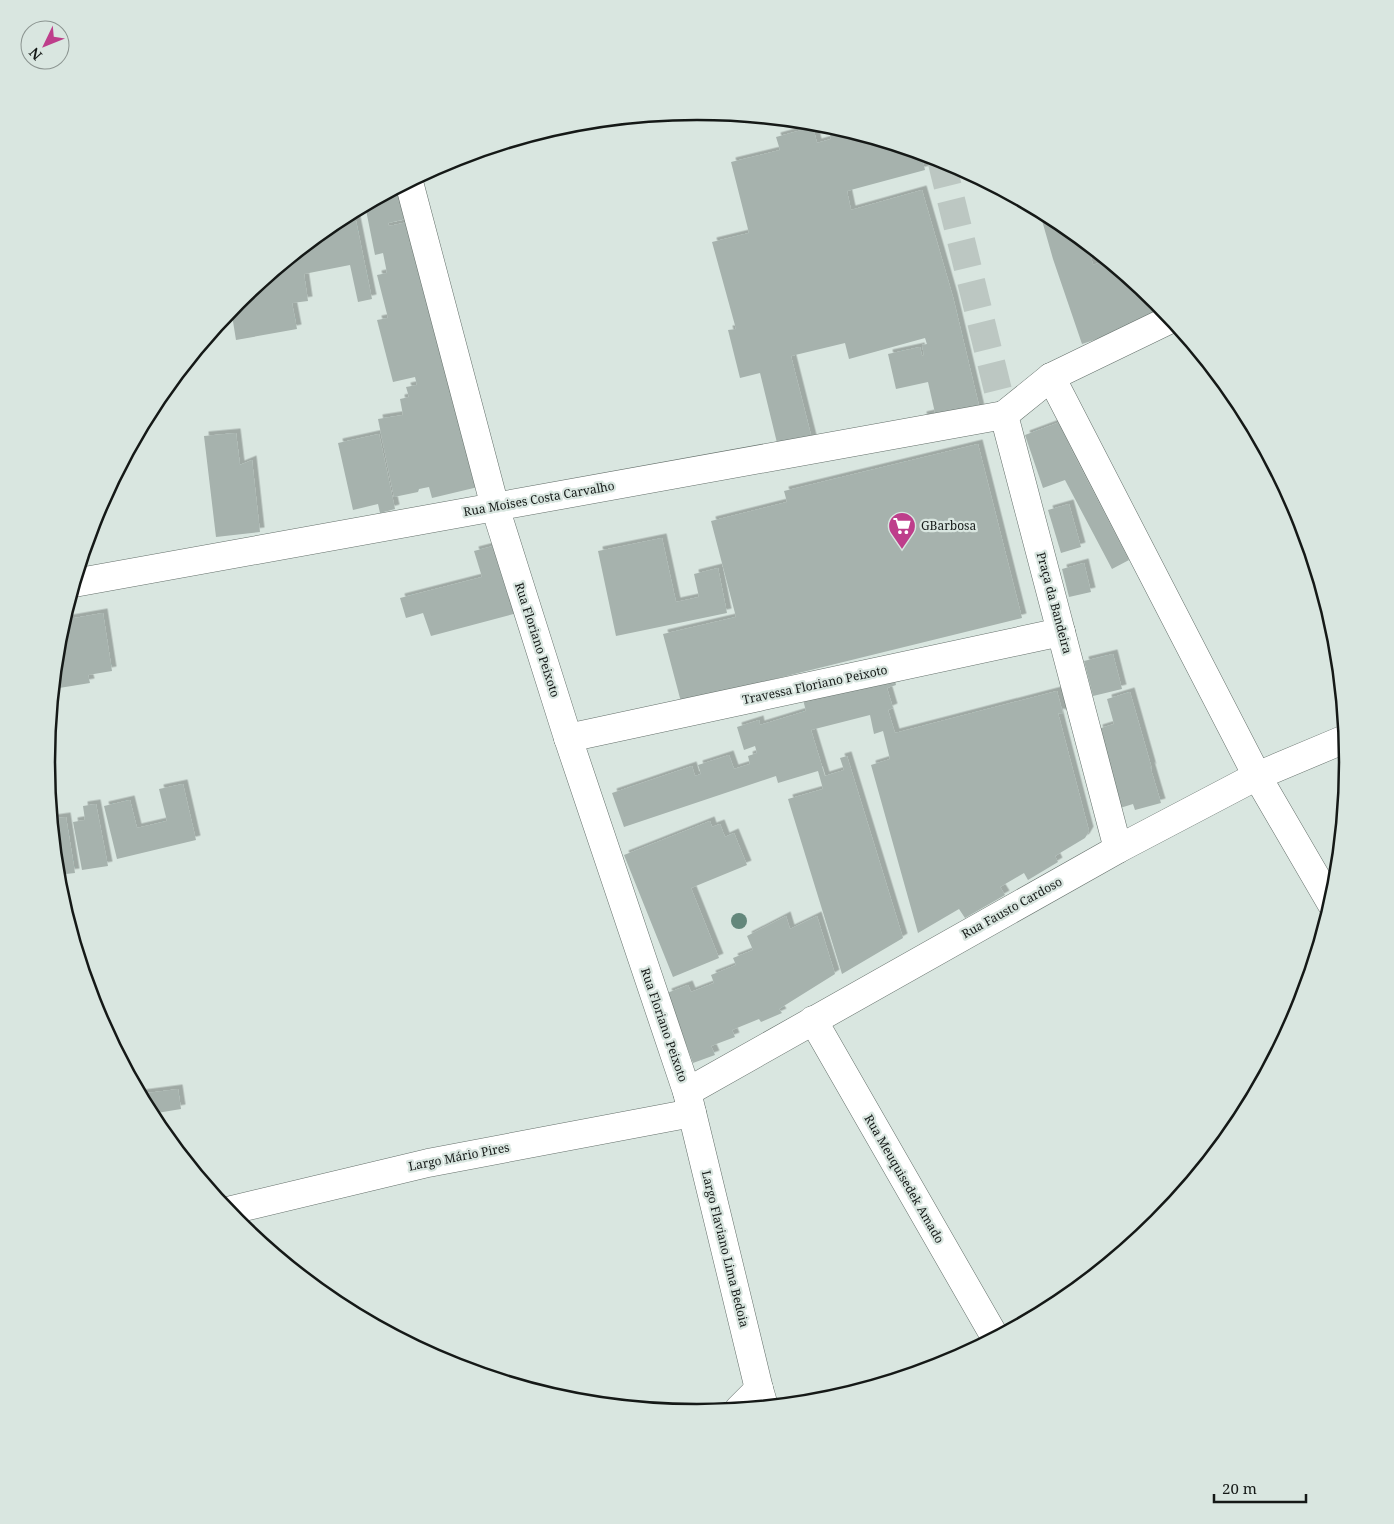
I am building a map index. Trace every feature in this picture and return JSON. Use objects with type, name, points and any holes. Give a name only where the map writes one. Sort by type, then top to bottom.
[{"type":"street","name":"Rua Floriano Peixoto","points":[[410,187],[495,507],[568,738],[689,1103]]},
{"type":"street","points":[[1004,414],[1051,376],[1164,322]]},
{"type":"street","points":[[1051,376],[1257,776],[1325,893]]},
{"type":"street","name":"Rua Moises Costa Carvalho","points":[[81,582],[1004,414]]},
{"type":"street","name":"Praça da Bandeira","points":[[1004,414],[1118,849]]},
{"type":"street","name":"Travessa Floriano Peixoto","points":[[568,738],[1061,632]]},
{"type":"street","name":"Rua Fausto Cardoso","points":[[689,1103],[813,1020],[1118,849],[1257,776],[1339,742]]},
{"type":"street","name":"Rua Meuquisedek Amado","points":[[813,1020],[992,1332]]},
{"type":"street","name":"Largo Mário Pires","points":[[236,1208],[689,1103]]},
{"type":"street","name":"Largo Flaviano Lima Bedoia","points":[[689,1103],[762,1398]]},
{"type":"building","points":[[805,129],[814,131],[817,143],[831,139],[830,134],[863,142],[923,162],[925,170],[847,191],[851,210],[922,190],[953,297],[981,414],[924,426],[922,416],[935,413],[928,382],[896,389],[888,354],[920,347],[922,356],[924,355],[922,345],[927,344],[925,338],[849,359],[845,343],[791,356],[812,439],[778,447],[760,373],[740,378],[728,330],[736,329],[712,242],[749,233],[731,162],[780,150],[776,137]]},
{"type":"building","points":[[405,190],[411,218],[388,223],[389,226],[413,221],[478,487],[432,498],[429,487],[419,489],[418,492],[394,497],[378,419],[403,415],[400,399],[409,397],[406,387],[417,385],[415,377],[393,382],[377,320],[388,318],[377,275],[387,273],[383,253],[375,255],[366,212]]},
{"type":"building","points":[[356,219],[372,299],[358,302],[350,265],[304,274],[308,301],[292,303],[297,329],[236,340],[233,319],[243,308],[306,253]]},
{"type":"building","points":[[1042,221],[1091,255],[1093,265],[1100,263],[1120,279],[1160,318],[1082,344]]},
{"type":"building","points":[[1060,422],[1072,451],[1129,560],[1112,569],[1065,480],[1043,488],[1025,435]]},
{"type":"building","points":[[236,433],[240,465],[252,460],[260,532],[216,537],[204,436]]},
{"type":"building","points":[[379,434],[395,509],[380,513],[378,504],[353,510],[338,443]]},
{"type":"building","name":"GBarbosa","points":[[978,444],[1022,618],[681,702],[663,634],[736,617],[711,521],[787,502],[784,491]]},
{"type":"building","points":[[1069,504],[1081,547],[1061,553],[1048,510]]},
{"type":"building","points":[[662,538],[676,602],[699,597],[694,574],[718,568],[727,613],[616,636],[598,551]]},
{"type":"building","points":[[505,543],[525,611],[431,636],[423,613],[406,618],[400,598],[482,577],[474,551]]},
{"type":"building","points":[[1084,563],[1091,592],[1069,597],[1062,569]]},
{"type":"building","points":[[103,613],[112,671],[88,675],[90,683],[59,688],[67,637],[72,619]]},
{"type":"building","points":[[1113,654],[1122,689],[1093,696],[1084,661]]},
{"type":"building","points":[[893,672],[896,685],[887,688],[893,708],[888,710],[895,733],[1057,691],[1063,714],[1058,713],[1089,831],[1085,838],[1055,856],[1058,862],[1028,880],[1024,873],[1000,887],[1005,895],[965,918],[959,909],[918,933],[871,765],[890,759],[883,731],[874,734],[870,715],[811,730],[825,776],[844,770],[840,758],[847,756],[903,938],[842,974],[788,799],[823,789],[818,771],[778,783],[776,776],[624,827],[612,793],[692,766],[695,776],[701,774],[698,765],[729,755],[734,769],[750,764],[748,756],[757,753],[755,746],[744,750],[737,727],[759,720],[760,725],[806,711],[802,696]]},
{"type":"building","points":[[1130,692],[1161,803],[1135,810],[1133,804],[1120,808],[1098,729],[1114,724],[1107,699]]},
{"type":"building","points":[[183,784],[196,840],[117,859],[104,806],[130,800],[137,828],[167,821],[159,789]]},
{"type":"building","points":[[96,804],[108,866],[82,870],[73,822],[85,820],[83,806]]},
{"type":"building","points":[[66,817],[75,873],[65,874],[57,818]]},
{"type":"building","points":[[710,821],[712,827],[720,824],[725,837],[734,833],[747,865],[691,888],[719,958],[673,977],[624,855]]},
{"type":"building","points":[[786,916],[790,929],[817,916],[835,974],[779,1009],[782,1013],[761,1022],[759,1019],[732,1030],[735,1037],[711,1046],[715,1055],[693,1063],[667,993],[688,985],[691,992],[714,983],[711,975],[736,965],[733,958],[753,950],[747,936]]},
{"type":"building","points":[[178,1089],[181,1109],[159,1113],[147,1093]]},
{"type":"tunnel","points":[[944,169],[1004,415]]},
{"type":"place","name":"GBarbosa","points":[[902,550]]}]
